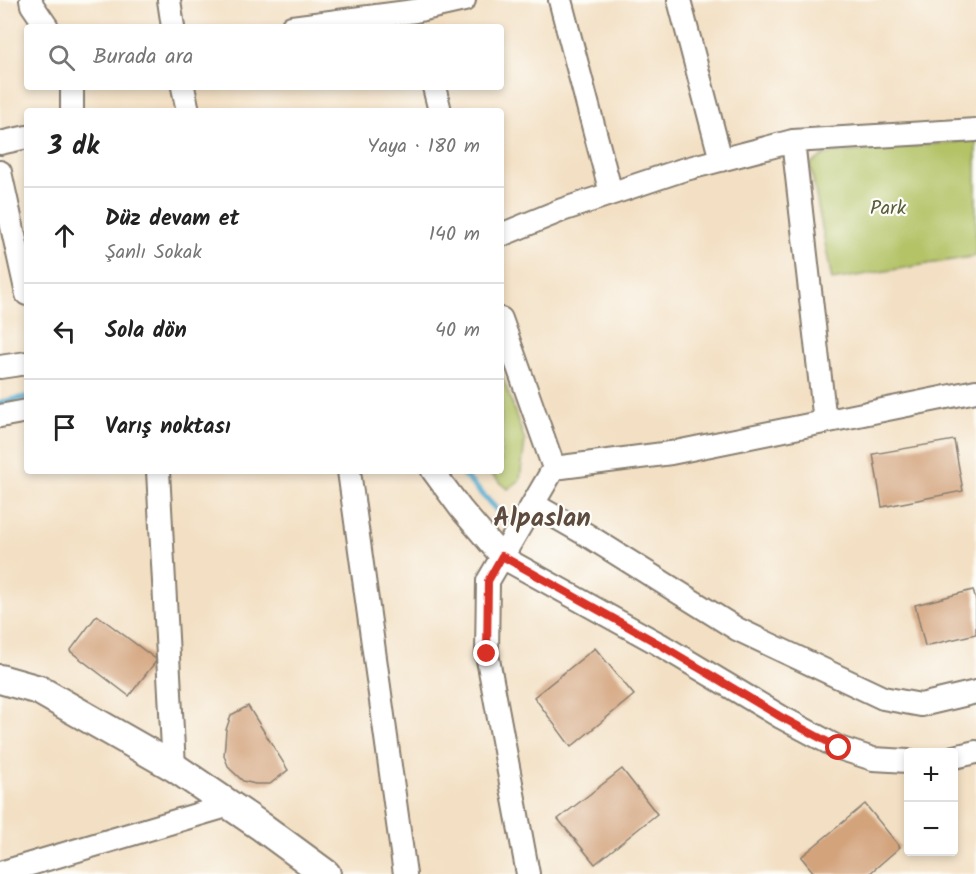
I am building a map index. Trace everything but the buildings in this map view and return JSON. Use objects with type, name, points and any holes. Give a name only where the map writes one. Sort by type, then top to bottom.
[{"type":"street","points":[[31,0],[45,24]]},
{"type":"street","points":[[169,0],[173,24]]},
{"type":"street","points":[[318,24],[415,13],[464,0]]},
{"type":"street","points":[[560,0],[611,194]]},
{"type":"street","points":[[679,0],[721,160]]},
{"type":"street","points":[[72,90],[72,108]]},
{"type":"street","points":[[184,90],[187,108]]},
{"type":"street","points":[[435,90],[439,108]]},
{"type":"street","points":[[504,234],[562,210],[682,170],[793,141],[976,130]]},
{"type":"street","points":[[0,143],[24,138]]},
{"type":"street","points":[[793,141],[825,422]]},
{"type":"street","points":[[0,172],[24,280]]},
{"type":"street","points":[[504,327],[554,468],[488,581],[487,654],[528,874]]},
{"type":"street","points":[[0,367],[24,363]]},
{"type":"street","points":[[554,468],[671,453],[976,391]]},
{"type":"street","points":[[0,416],[24,412]]},
{"type":"street","points":[[158,474],[174,767]]},
{"type":"street","points":[[349,474],[405,874]]},
{"type":"street","points":[[436,474],[460,509],[502,556],[839,748],[873,759],[904,761]]},
{"type":"street","points":[[534,504],[737,629],[883,698],[921,705],[976,692]]},
{"type":"street","points":[[0,679],[39,690],[174,767],[326,874]]},
{"type":"street","points":[[958,756],[976,752]]},
{"type":"street","points":[[0,873],[230,805]]},
{"type":"green space","name":"Park","points":[[976,140],[976,256],[832,280],[810,164],[826,154]]},
{"type":"green space","points":[[504,381],[525,441],[520,480],[508,489],[490,474],[504,474]]},
{"type":"waterway","points":[[0,403],[24,398]]},
{"type":"waterway","points":[[463,474],[500,513]]},
{"type":"district","name":"Alpaslan","points":[[542,519]]},
{"type":"route","points":[[487,654],[488,581],[502,556],[839,748]]}]
